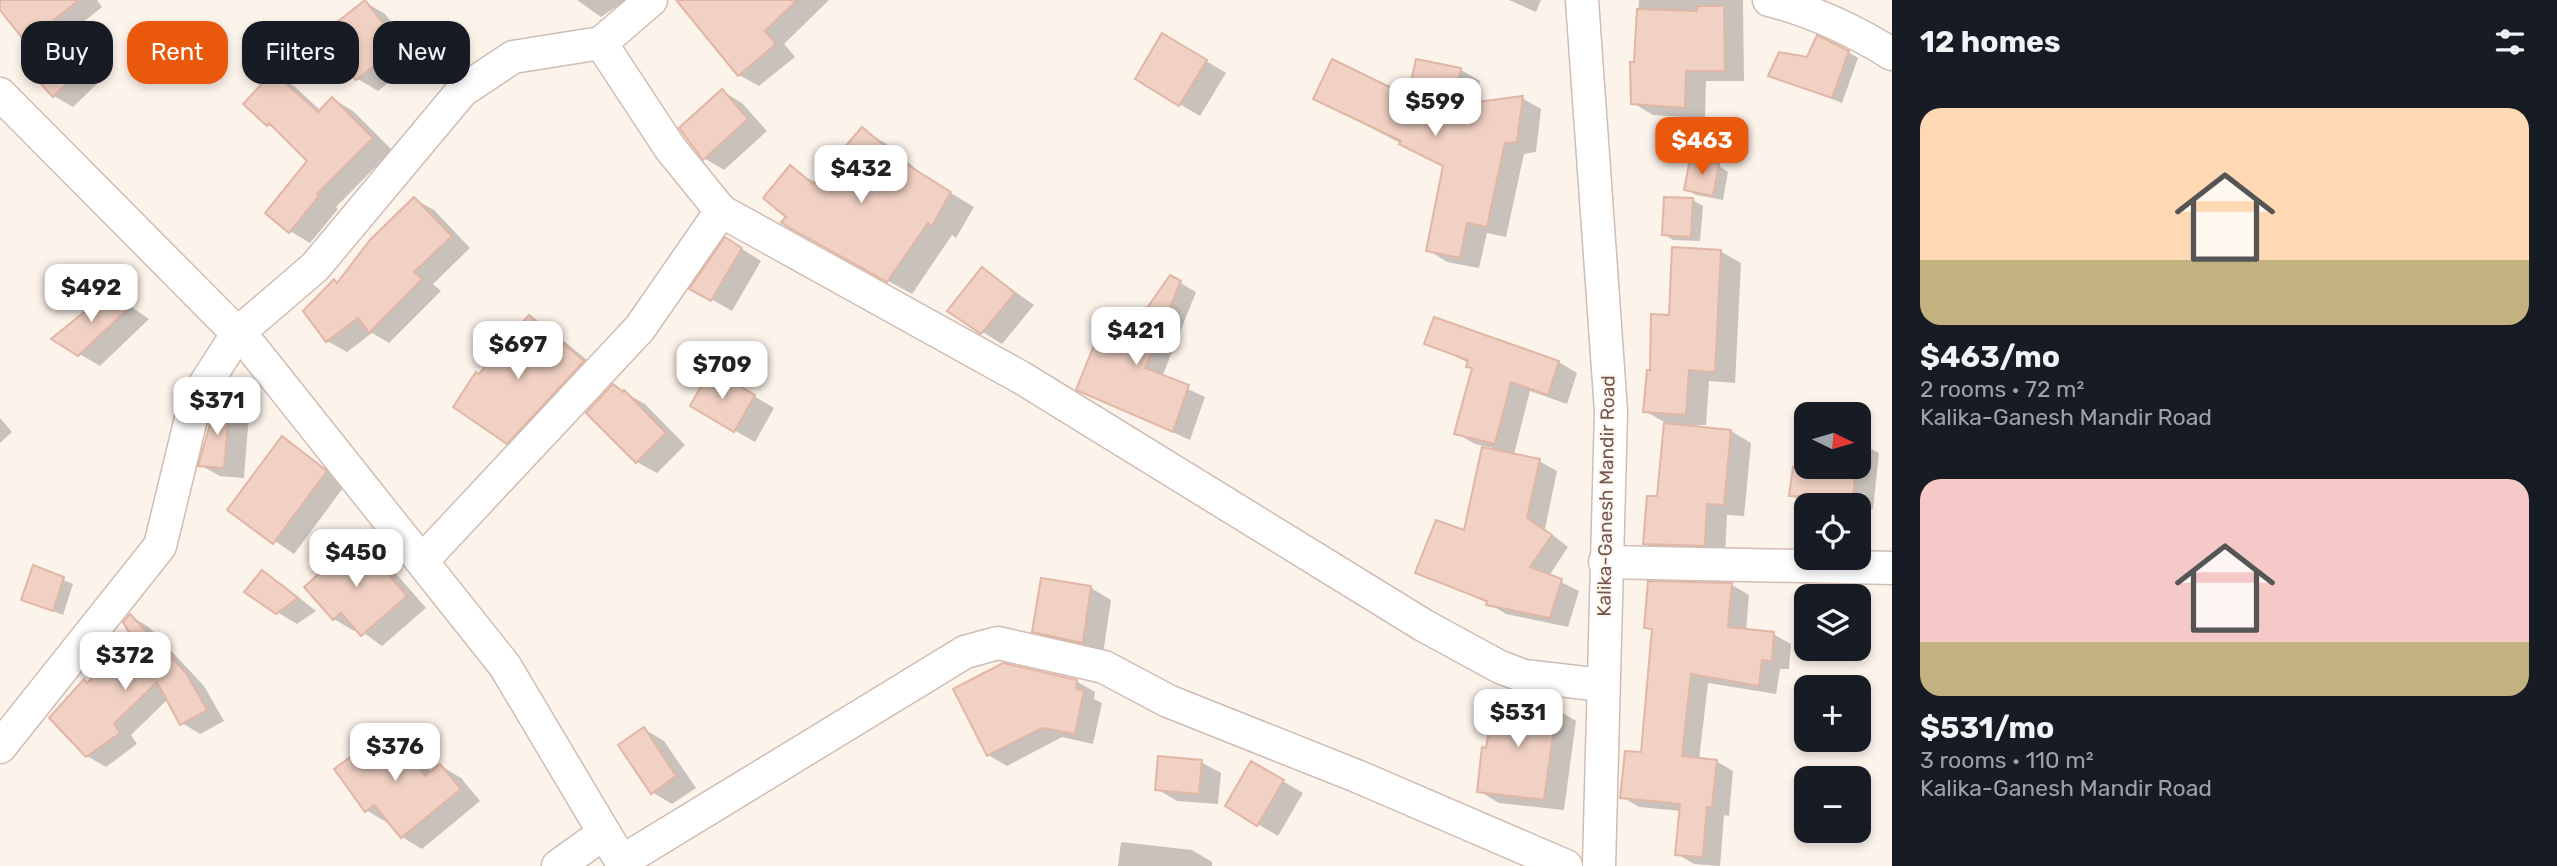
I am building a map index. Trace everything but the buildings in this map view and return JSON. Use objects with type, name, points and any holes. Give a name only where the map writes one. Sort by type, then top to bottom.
[{"type":"street","points":[[0,747],[160,546],[196,398],[238,333],[315,267],[463,91],[513,57],[601,43],[651,0]]},
{"type":"street","name":"Kalika-Ganesh Mandir Road","points":[[1582,0],[1611,411],[1599,866]]},
{"type":"street","points":[[1769,0],[1802,8],[1863,36],[1892,54]]},
{"type":"street","points":[[601,43],[670,148],[721,211],[1022,378],[1423,625],[1500,667],[1524,676],[1602,685]]},
{"type":"street","points":[[0,94],[238,333],[505,666],[622,864],[965,652],[998,643],[1104,667],[1168,701],[1359,777],[1566,866]]},
{"type":"street","points":[[422,561],[640,328],[721,211]]},
{"type":"street","points":[[1605,562],[1892,568]]},
{"type":"street","points":[[558,866],[604,833]]}]
